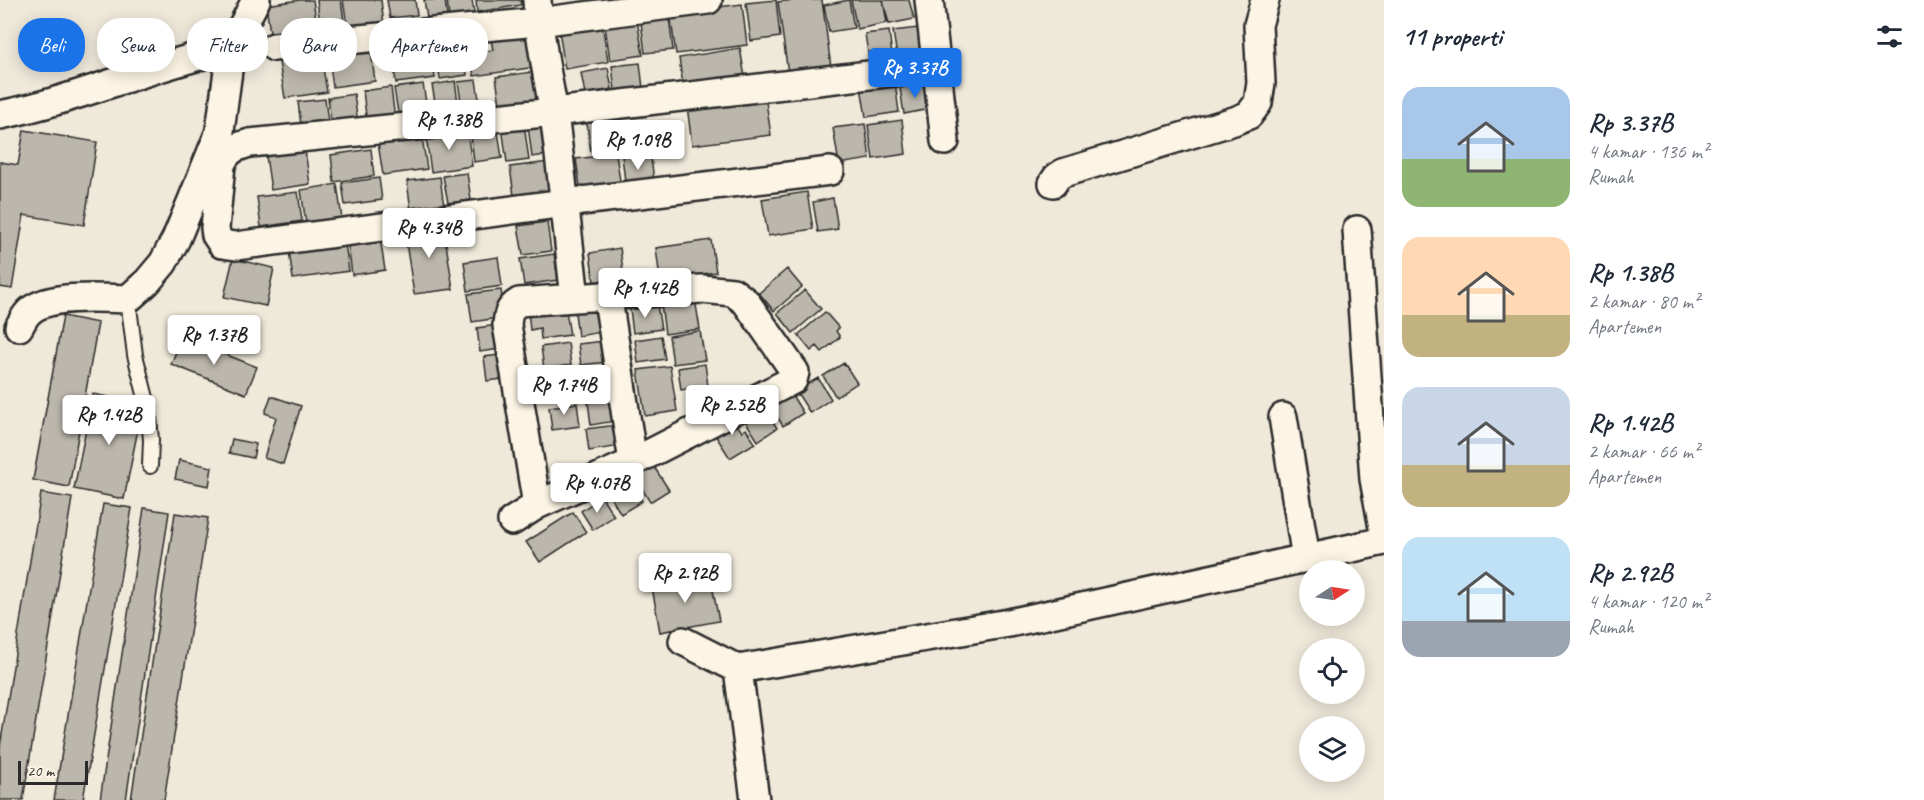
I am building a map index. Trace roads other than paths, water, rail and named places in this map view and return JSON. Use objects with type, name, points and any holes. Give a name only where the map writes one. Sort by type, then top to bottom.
[{"type":"street","points":[[247,18],[256,0]]},
{"type":"street","points":[[274,47],[537,11],[708,0]]},
{"type":"street","points":[[929,0],[945,141]]},
{"type":"street","points":[[1053,183],[1062,173],[1248,115],[1258,103],[1261,83],[1258,25],[1265,0]]},
{"type":"street","points":[[537,11],[554,112],[575,298]]},
{"type":"street","points":[[0,115],[92,90],[187,59]]},
{"type":"street","points":[[830,171],[236,246],[222,244],[216,235],[215,228],[222,165],[230,150],[250,143],[554,112],[937,67]]},
{"type":"street","points":[[19,327],[29,312],[42,304],[63,300],[128,299],[163,263],[176,239],[220,131],[228,72]]},
{"type":"street","points":[[1357,230],[1374,478],[1384,533]]},
{"type":"street","points":[[512,521],[537,505],[633,462],[793,380],[795,372],[746,302],[733,292],[702,289],[519,302],[512,306],[507,325],[537,505]]},
{"type":"street","points":[[605,295],[610,312],[633,462]]},
{"type":"street","points":[[1283,417],[1306,558]]},
{"type":"street","points":[[683,641],[738,669],[1009,623],[1384,541]]},
{"type":"street","points":[[738,669],[755,800]]},
{"type":"lane","points":[[128,299],[135,355],[148,406],[152,440],[150,466]]}]
